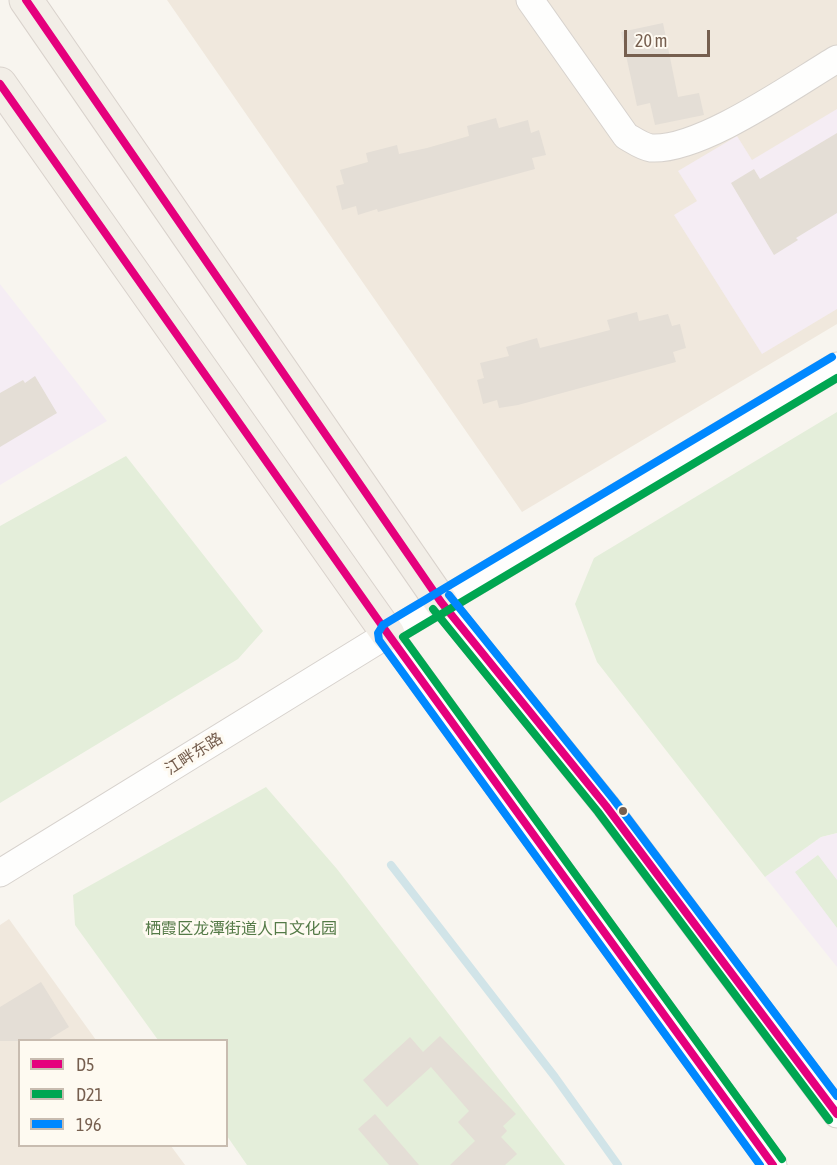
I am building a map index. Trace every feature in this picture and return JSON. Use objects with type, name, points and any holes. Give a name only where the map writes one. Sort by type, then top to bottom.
[{"type":"main road","points":[[26,0],[441,602]]},
{"type":"main road","points":[[0,84],[388,634]]},
{"type":"street","points":[[530,0],[626,136],[650,148],[676,144],[713,132],[837,59]]},
{"type":"street","name":"江畔东路","points":[[0,873],[388,634],[837,366]]},
{"type":"street","points":[[441,602],[606,806],[837,1114]]},
{"type":"street","points":[[388,634],[773,1165]]},
{"type":"shaded area","points":[[167,0],[837,0],[837,324],[522,512]]},
{"type":"shaded area","points":[[837,109],[837,309],[762,354],[674,215],[697,201],[678,171],[737,136],[752,160]]},
{"type":"shaded area","points":[[0,284],[107,421],[0,485]]},
{"type":"shaded area","points":[[837,833],[837,967],[765,877],[821,837]]},
{"type":"shaded area","points":[[9,919],[95,1039],[18,1039],[18,1147],[172,1147],[185,1165],[0,1165],[0,925]]},
{"type":"green space","points":[[837,412],[837,833],[821,837],[765,877],[597,662],[575,604],[594,558]]},
{"type":"green space","points":[[126,456],[263,631],[238,659],[0,803],[0,526]]},
{"type":"green space","name":"栖霞区龙潭街道人口文化园","points":[[266,787],[337,869],[565,1165],[247,1165],[228,1137],[228,1039],[157,1039],[75,925],[73,895]]},
{"type":"green space","points":[[818,855],[837,880],[837,928],[795,872]]},
{"type":"building","points":[[663,23],[678,97],[699,93],[704,115],[655,125],[650,103],[637,106],[621,32]]},
{"type":"building","points":[[496,118],[499,128],[528,120],[531,133],[539,130],[546,155],[532,158],[535,169],[378,212],[377,209],[358,215],[356,206],[342,210],[336,186],[344,184],[340,170],[368,162],[366,153],[397,145],[399,154],[427,148],[469,136],[467,126]]},
{"type":"building","points":[[837,133],[837,213],[796,238],[798,240],[774,255],[731,183],[754,169],[760,179]]},
{"type":"building","points":[[637,312],[639,321],[668,314],[672,326],[680,324],[686,348],[673,352],[676,362],[518,405],[499,408],[497,400],[483,404],[477,380],[484,378],[480,363],[509,356],[506,347],[537,338],[540,348],[610,330],[607,320]]},
{"type":"building","points":[[35,376],[57,413],[0,447],[0,393],[23,380],[25,383]]},
{"type":"building","points":[[41,982],[69,1027],[49,1039],[0,1041],[0,1007]]},
{"type":"building","points":[[440,1036],[516,1114],[503,1126],[507,1131],[501,1137],[517,1154],[505,1165],[450,1165],[475,1141],[458,1122],[469,1111],[431,1067],[387,1107],[363,1080],[410,1037],[423,1052]]},
{"type":"building","points":[[375,1114],[419,1165],[389,1165],[358,1129]]},
{"type":"waterway","points":[[391,865],[555,1077],[618,1165]]},
{"type":"transit line","name":"D5","points":[[26,0],[441,602],[606,806],[837,1114]]},
{"type":"transit line","name":"D5","points":[[0,84],[388,634],[773,1165]]},
{"type":"transit line","name":"196","points":[[760,1165],[379,640],[378,633],[383,625],[832,357]]},
{"type":"transit line","name":"D21","points":[[782,1159],[403,637],[837,378]]},
{"type":"transit line","name":"196","points":[[449,595],[614,800],[837,1096]]},
{"type":"transit line","name":"D21","points":[[433,609],[598,812],[829,1120]]}]
